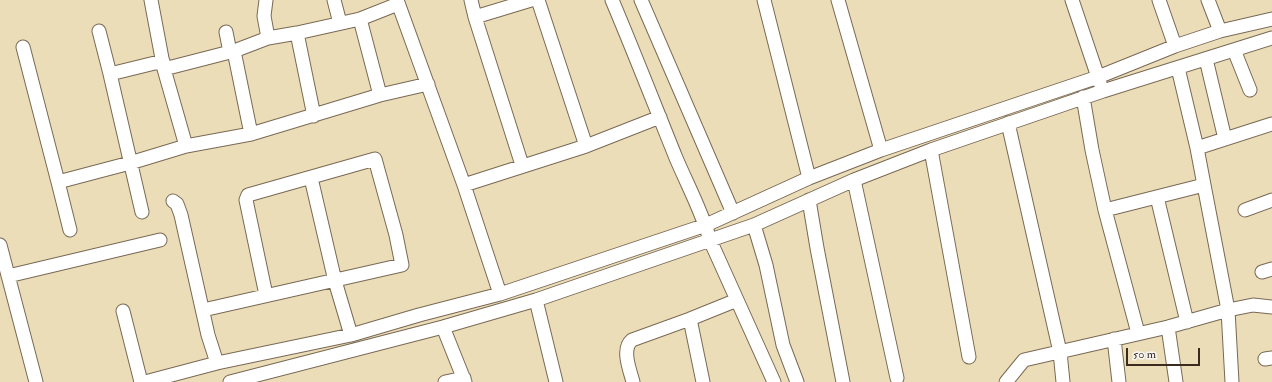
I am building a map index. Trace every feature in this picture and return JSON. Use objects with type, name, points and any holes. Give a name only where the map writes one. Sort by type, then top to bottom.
[{"type":"street","points":[[151,0],[163,65],[186,146]]},
{"type":"street","points":[[266,0],[264,16],[268,38]]},
{"type":"street","points":[[334,0],[340,23]]},
{"type":"street","points":[[471,0],[522,165]]},
{"type":"street","points":[[475,17],[531,0]]},
{"type":"street","points":[[538,0],[586,146]]},
{"type":"street","points":[[612,0],[677,159],[706,225],[710,240],[774,382]]},
{"type":"street","points":[[641,0],[733,213]]},
{"type":"street","points":[[764,0],[809,178]]},
{"type":"street","points":[[838,0],[881,150]]},
{"type":"street","points":[[1072,0],[1103,91]]},
{"type":"street","points":[[1159,0],[1175,46]]},
{"type":"street","points":[[1208,0],[1220,31]]},
{"type":"street","points":[[110,74],[232,52],[268,38],[360,19],[397,2],[464,185],[500,294]]},
{"type":"street","points":[[360,19],[380,96]]},
{"type":"street","points":[[145,382],[218,363],[351,336],[420,315],[500,294],[706,225],[809,178],[881,150],[1098,76],[1175,46],[1220,31],[1272,19]]},
{"type":"street","points":[[99,31],[142,212]]},
{"type":"street","points":[[226,32],[251,134]]},
{"type":"street","points":[[297,33],[314,116]]},
{"type":"street","points":[[230,382],[275,377],[536,300],[754,225],[854,180],[931,150],[1083,97],[1272,38]]},
{"type":"street","points":[[23,47],[70,230]]},
{"type":"street","points":[[1234,50],[1250,90]]},
{"type":"street","points":[[1206,59],[1225,139]]},
{"type":"street","points":[[1178,68],[1197,148],[1228,310],[1232,382]]},
{"type":"street","points":[[58,182],[130,163],[186,146],[251,134],[380,96],[428,84]]},
{"type":"street","points":[[1083,97],[1092,150],[1138,334]]},
{"type":"street","points":[[464,185],[522,165],[586,146],[660,117]]},
{"type":"street","points":[[1008,124],[1060,352],[1063,382]]},
{"type":"street","points":[[1197,148],[1272,124]]},
{"type":"street","points":[[931,150],[969,357]]},
{"type":"street","points":[[203,310],[402,265],[396,235],[375,159],[248,195],[246,200],[266,295]]},
{"type":"street","points":[[311,178],[335,281],[351,336]]},
{"type":"street","points":[[854,180],[897,378]]},
{"type":"street","points":[[1106,210],[1204,184]]},
{"type":"street","points":[[1157,197],[1187,322]]},
{"type":"street","points":[[809,200],[843,382]]},
{"type":"street","points":[[1245,210],[1272,200]]},
{"type":"street","points":[[173,201],[176,204],[181,216],[208,335],[218,363]]},
{"type":"street","points":[[754,225],[766,265],[783,345],[797,382]]},
{"type":"street","points":[[8,276],[160,240]]},
{"type":"street","points":[[0,245],[36,382]]},
{"type":"street","points":[[536,300],[556,382]]},
{"type":"street","points":[[633,382],[626,351],[628,343],[632,340],[737,300]]},
{"type":"street","points":[[1006,382],[1024,360],[1168,327],[1228,310],[1253,305],[1272,307]]},
{"type":"street","points":[[123,311],[141,382]]},
{"type":"street","points":[[690,319],[703,382]]},
{"type":"street","points":[[443,327],[464,380],[445,382]]},
{"type":"street","points":[[1168,327],[1176,382]]},
{"type":"street","points":[[1114,340],[1119,382]]}]
